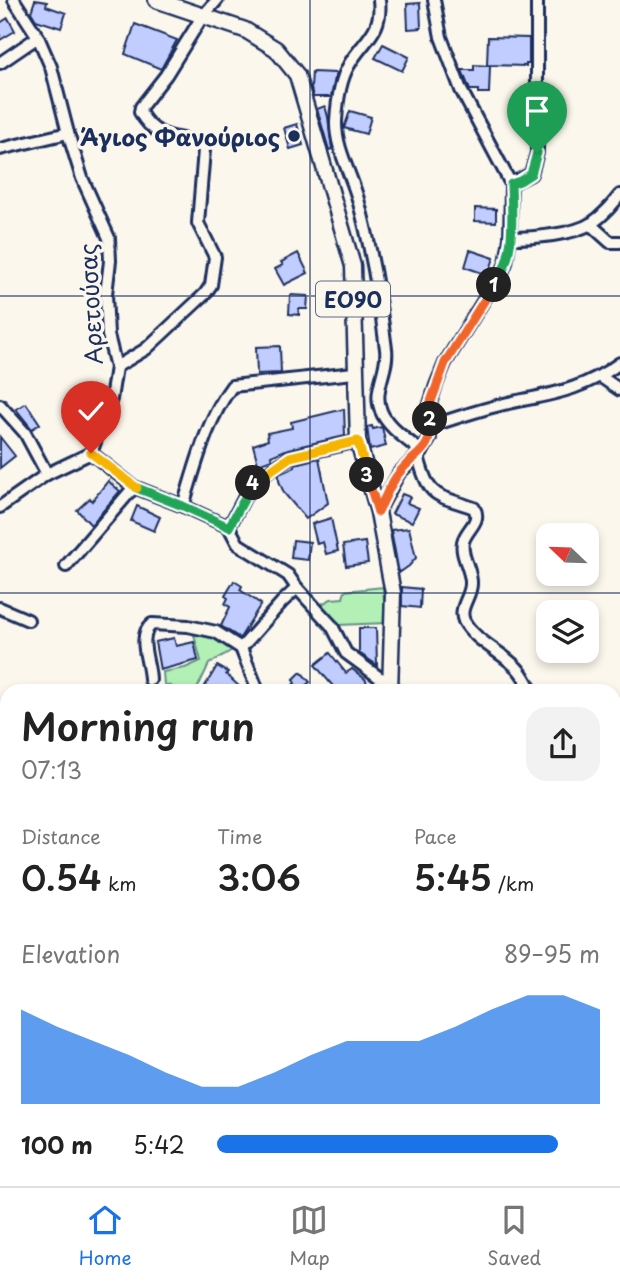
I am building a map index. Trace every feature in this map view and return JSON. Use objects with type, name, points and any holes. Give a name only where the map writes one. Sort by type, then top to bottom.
[{"type":"main road","name":"ΕΟ90","points":[[156,0],[245,30],[276,49],[297,75],[353,266],[358,441],[378,512],[393,593],[390,684]]},
{"type":"street","name":"Αρετούσας","points":[[14,0],[38,37],[51,67],[82,178],[109,238],[110,261],[106,294],[108,335],[116,367],[111,399],[91,453]]},
{"type":"street","points":[[116,367],[146,349],[205,294],[213,278],[215,257],[198,223],[204,150],[196,141],[162,135],[140,111],[202,17],[217,0]]},
{"type":"street","points":[[379,0],[376,30],[349,65],[340,90],[335,124],[343,159],[356,188],[370,243],[387,354],[377,395],[386,420],[420,454],[423,476],[435,495],[474,508],[477,513],[462,546],[472,585],[463,607],[465,621],[475,633],[517,668],[527,684]]},
{"type":"street","points":[[378,512],[399,472],[420,454],[430,438],[429,407],[445,363],[486,295],[499,279],[506,263],[510,238],[511,184],[461,90],[441,37],[434,0]]},
{"type":"street","points":[[511,184],[531,174],[537,153],[537,0]]},
{"type":"street","points":[[0,63],[38,37]]},
{"type":"street","points":[[0,149],[68,133]]},
{"type":"street","points":[[510,238],[538,238],[590,224],[620,195]]},
{"type":"street","points":[[590,224],[610,242],[620,242]]},
{"type":"street","points":[[431,426],[503,404],[565,392],[601,377],[620,363]]},
{"type":"street","points":[[183,506],[218,405],[232,386],[355,373]]},
{"type":"street","points":[[601,377],[620,390]]},
{"type":"street","points":[[0,405],[25,433],[47,474]]},
{"type":"street","points":[[229,527],[252,483],[290,457],[358,441]]},
{"type":"street","points":[[0,507],[47,474],[91,453],[134,487],[229,527],[238,544],[288,575],[332,626],[346,653],[389,684]]},
{"type":"street","points":[[66,566],[134,487]]},
{"type":"street","points":[[241,648],[297,588]]},
{"type":"street","points":[[0,607],[29,620]]},
{"type":"street","points":[[150,680],[144,635],[152,624],[202,627],[216,632],[241,648],[255,684]]},
{"type":"green space","points":[[383,587],[386,623],[338,625],[320,605],[331,599],[343,598],[345,591]]},
{"type":"green space","points":[[203,632],[218,637],[234,649],[209,664],[199,684],[164,684],[163,672],[185,668],[201,661],[194,635]]},
{"type":"building","points":[[35,0],[47,2],[46,6],[66,13],[61,28],[36,20],[31,12]]},
{"type":"building","points":[[420,3],[421,28],[408,29],[407,4]]},
{"type":"building","points":[[8,18],[15,31],[0,40],[0,23]]},
{"type":"building","points":[[135,24],[177,40],[161,69],[125,54]]},
{"type":"building","points":[[488,37],[529,38],[529,64],[487,65]]},
{"type":"building","points":[[383,44],[409,57],[402,71],[375,58]]},
{"type":"building","points":[[474,65],[490,66],[489,93],[470,90],[462,70],[474,70]]},
{"type":"building","points":[[312,72],[336,73],[331,97],[313,97]]},
{"type":"building","points":[[325,106],[332,149],[329,150],[317,109]]},
{"type":"building","points":[[350,111],[371,117],[366,134],[344,128]]},
{"type":"building","name":"Άγιος Φανούριος","points":[[297,124],[303,145],[290,149],[284,128]]},
{"type":"building","points":[[475,208],[496,209],[496,222],[475,221]]},
{"type":"building","points":[[470,250],[494,258],[488,275],[465,267]]},
{"type":"building","points":[[298,253],[308,273],[284,285],[275,269],[283,265],[281,262]]},
{"type":"building","points":[[290,295],[308,296],[307,309],[299,309],[299,315],[289,314]]},
{"type":"building","points":[[280,346],[281,373],[257,374],[256,347]]},
{"type":"building","points":[[26,403],[40,424],[32,429],[16,409]]},
{"type":"building","points":[[344,409],[345,436],[288,449],[258,464],[253,445],[268,440],[267,433],[292,428],[291,422]]},
{"type":"building","points":[[372,426],[373,429],[382,427],[386,446],[370,450],[367,427]]},
{"type":"building","points":[[0,437],[15,456],[0,468]]},
{"type":"building","points":[[319,458],[328,503],[306,519],[284,493],[279,474],[295,467],[295,464]]},
{"type":"building","points":[[108,481],[120,491],[91,525],[77,510],[90,498],[92,501]]},
{"type":"building","points":[[402,494],[410,497],[407,503],[419,508],[412,522],[392,514]]},
{"type":"building","points":[[137,506],[160,517],[154,531],[131,521]]},
{"type":"building","points":[[331,518],[338,551],[326,554],[323,542],[317,544],[312,524]]},
{"type":"building","points":[[409,528],[416,558],[399,573],[391,530]]},
{"type":"building","points":[[293,540],[310,542],[308,560],[291,558]]},
{"type":"building","points":[[365,542],[368,563],[346,566],[343,545]]},
{"type":"building","points":[[234,581],[242,586],[240,590],[261,604],[240,638],[221,626],[230,607],[225,604],[228,598],[225,596]]},
{"type":"building","points":[[402,587],[421,589],[420,608],[402,606]]},
{"type":"building","points":[[359,628],[376,628],[377,665],[359,653]]},
{"type":"building","points":[[174,638],[176,646],[194,642],[198,660],[160,670],[155,642]]},
{"type":"building","points":[[330,653],[346,673],[352,669],[368,684],[331,684],[315,665]]},
{"type":"building","points":[[217,666],[228,672],[226,674],[237,684],[206,684]]},
{"type":"building","points":[[301,672],[310,682],[294,684],[293,680]]},
{"type":"place","name":"Άγιος Φανούριος","points":[[294,136]]},
{"type":"route","points":[[91,453],[134,487],[229,527],[252,483],[290,457],[358,441],[378,512],[399,472],[422,452],[430,438],[429,407],[445,363],[486,295],[499,279],[506,263],[510,238],[511,184],[531,174],[537,153]]}]
